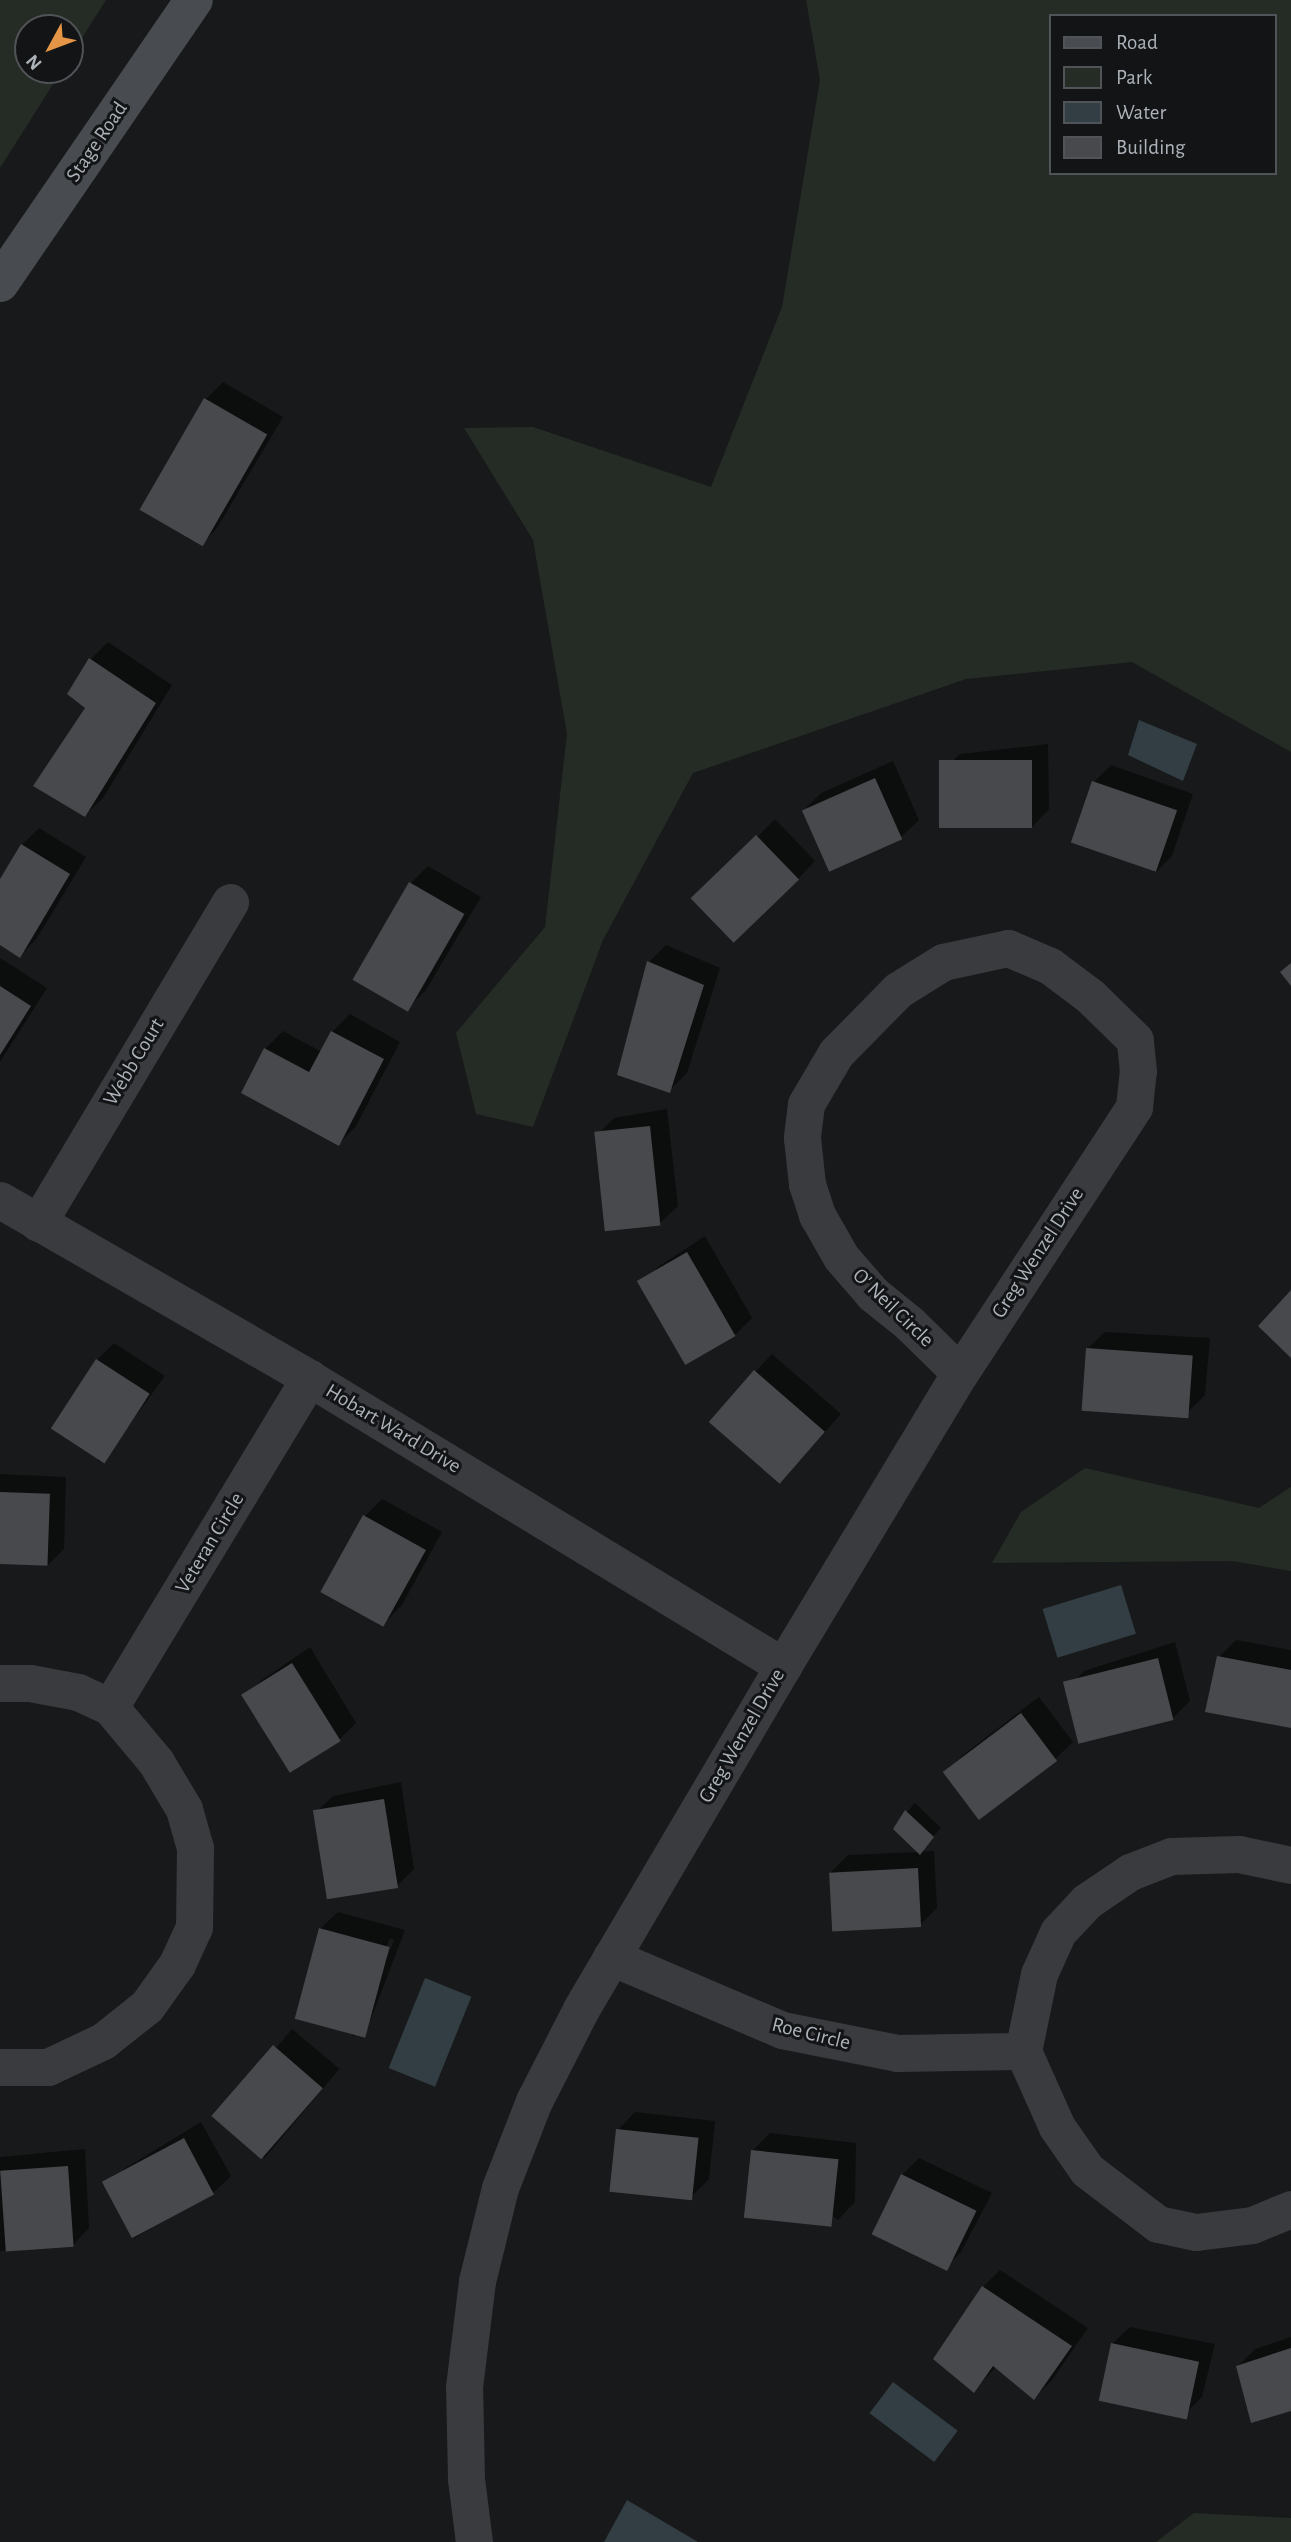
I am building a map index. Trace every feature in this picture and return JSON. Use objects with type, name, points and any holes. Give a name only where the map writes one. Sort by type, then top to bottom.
[{"type":"street","name":"Stage Road","points":[[0,284],[194,0]]},
{"type":"street","name":"Webb Court","points":[[38,1223],[230,902]]},
{"type":"street","name":"O' Neil Circle","points":[[960,1373],[909,1323],[873,1294],[841,1257],[817,1215],[807,1184],[802,1138],[806,1104],[836,1053],[859,1027],[898,990],[943,962],[1008,948],[1050,966],[1090,996]]},
{"type":"street","name":"Greg Wenzel Drive","points":[[474,2542],[466,2479],[464,2387],[477,2281],[500,2189],[534,2101],[581,2009],[783,1666],[960,1373],[1134,1107],[1138,1070],[1135,1041],[1090,996]]},
{"type":"street","name":"Hobart Ward Drive","points":[[0,1200],[309,1378],[783,1666]]},
{"type":"street","name":"Veteran Circle","points":[[110,1707],[309,1378]]},
{"type":"street","points":[[0,1683],[30,1683],[78,1692],[110,1707],[156,1762],[184,1809],[195,1848],[194,1927],[177,1964],[147,2006],[103,2041],[48,2067],[0,2067]]},
{"type":"street","points":[[1291,1865],[1239,1854],[1171,1856],[1130,1872],[1087,1901],[1058,1933],[1039,1974],[1023,2050],[1056,2127],[1087,2170],[1158,2224],[1196,2232],[1207,2231],[1252,2225],[1291,2209]]},
{"type":"street","name":"Roe Circle","points":[[611,1957],[782,2030],[897,2053],[1023,2050]]},
{"type":"green space","points":[[0,0],[106,0],[84,35],[84,14],[14,14],[14,84],[53,84],[0,168]]},
{"type":"green space","points":[[806,0],[1291,0],[1291,752],[1132,662],[966,679],[693,773],[603,940],[533,1127],[476,1114],[456,1033],[545,927],[567,734],[533,540],[464,428],[533,427],[711,487],[782,307],[820,80]]},
{"type":"green space","points":[[1085,1468],[1259,1508],[1291,1487],[1291,1571],[1232,1561],[992,1563],[1021,1512]]},
{"type":"green space","points":[[1194,2513],[1291,2518],[1291,2542],[1156,2542]]},
{"type":"water","points":[[1139,720],[1197,744],[1183,781],[1128,755]]},
{"type":"water","points":[[1121,1585],[1136,1634],[1057,1658],[1043,1609]]},
{"type":"water","points":[[425,1978],[471,1997],[435,2087],[389,2068]]},
{"type":"water","points":[[893,2382],[958,2431],[934,2462],[870,2413]]},
{"type":"water","points":[[627,2500],[698,2542],[604,2542]]},
{"type":"building","points":[[204,398],[267,434],[203,546],[140,510]]},
{"type":"building","points":[[89,658],[156,703],[85,817],[33,786],[85,708],[67,694]]},
{"type":"building","points":[[939,760],[1032,760],[1032,828],[939,828]]},
{"type":"building","points":[[875,778],[902,839],[829,872],[802,811]]},
{"type":"building","points":[[1092,781],[1177,810],[1156,872],[1071,842]]},
{"type":"building","points":[[756,835],[799,880],[734,943],[691,898]]},
{"type":"building","points":[[21,844],[70,874],[20,958],[0,945],[0,879]]},
{"type":"building","points":[[409,882],[464,914],[408,1012],[352,980]]},
{"type":"building","points":[[647,961],[704,985],[670,1093],[617,1075]]},
{"type":"building","points":[[1291,963],[1291,986],[1280,972]]},
{"type":"building","points":[[0,986],[31,1006],[0,1055]]},
{"type":"building","points":[[331,1031],[384,1059],[339,1146],[241,1093],[264,1048],[309,1072]]},
{"type":"building","points":[[650,1126],[660,1225],[605,1231],[594,1132]]},
{"type":"building","points":[[687,1252],[736,1336],[685,1365],[637,1281]]},
{"type":"building","points":[[1291,1290],[1291,1358],[1258,1326]]},
{"type":"building","points":[[1086,1348],[1193,1355],[1188,1418],[1082,1411]]},
{"type":"building","points":[[96,1359],[150,1394],[104,1463],[51,1429]]},
{"type":"building","points":[[754,1370],[825,1432],[780,1484],[709,1422]]},
{"type":"building","points":[[0,1492],[50,1494],[47,1566],[0,1564]]},
{"type":"building","points":[[363,1515],[426,1550],[383,1627],[320,1592]]},
{"type":"building","points":[[1217,1656],[1291,1670],[1291,1728],[1205,1712]]},
{"type":"building","points":[[1158,1658],[1173,1720],[1078,1744],[1063,1682]]},
{"type":"building","points":[[292,1663],[341,1741],[290,1773],[241,1695]]},
{"type":"building","points":[[1021,1713],[1057,1761],[979,1820],[943,1772]]},
{"type":"building","points":[[384,1799],[398,1888],[327,1899],[313,1810]]},
{"type":"building","points":[[905,1810],[934,1837],[920,1855],[893,1829]]},
{"type":"building","points":[[918,1868],[921,1927],[832,1932],[829,1873]]},
{"type":"building","points":[[319,1928],[390,1947],[365,2038],[295,2019]]},
{"type":"building","points":[[273,2045],[323,2088],[261,2159],[211,2116]]},
{"type":"building","points":[[616,2129],[699,2138],[692,2200],[609,2192]]},
{"type":"building","points":[[184,2138],[214,2195],[132,2238],[102,2182]]},
{"type":"building","points":[[751,2150],[839,2159],[831,2227],[744,2218]]},
{"type":"building","points":[[68,2166],[74,2247],[6,2252],[0,2171]]},
{"type":"building","points":[[901,2174],[976,2211],[947,2271],[872,2234]]},
{"type":"building","points":[[982,2286],[1072,2346],[1034,2400],[993,2366],[974,2393],[933,2359]]},
{"type":"building","points":[[1111,2343],[1199,2362],[1187,2419],[1099,2401]]},
{"type":"building","points":[[1291,2348],[1291,2411],[1251,2423],[1236,2366]]}]
